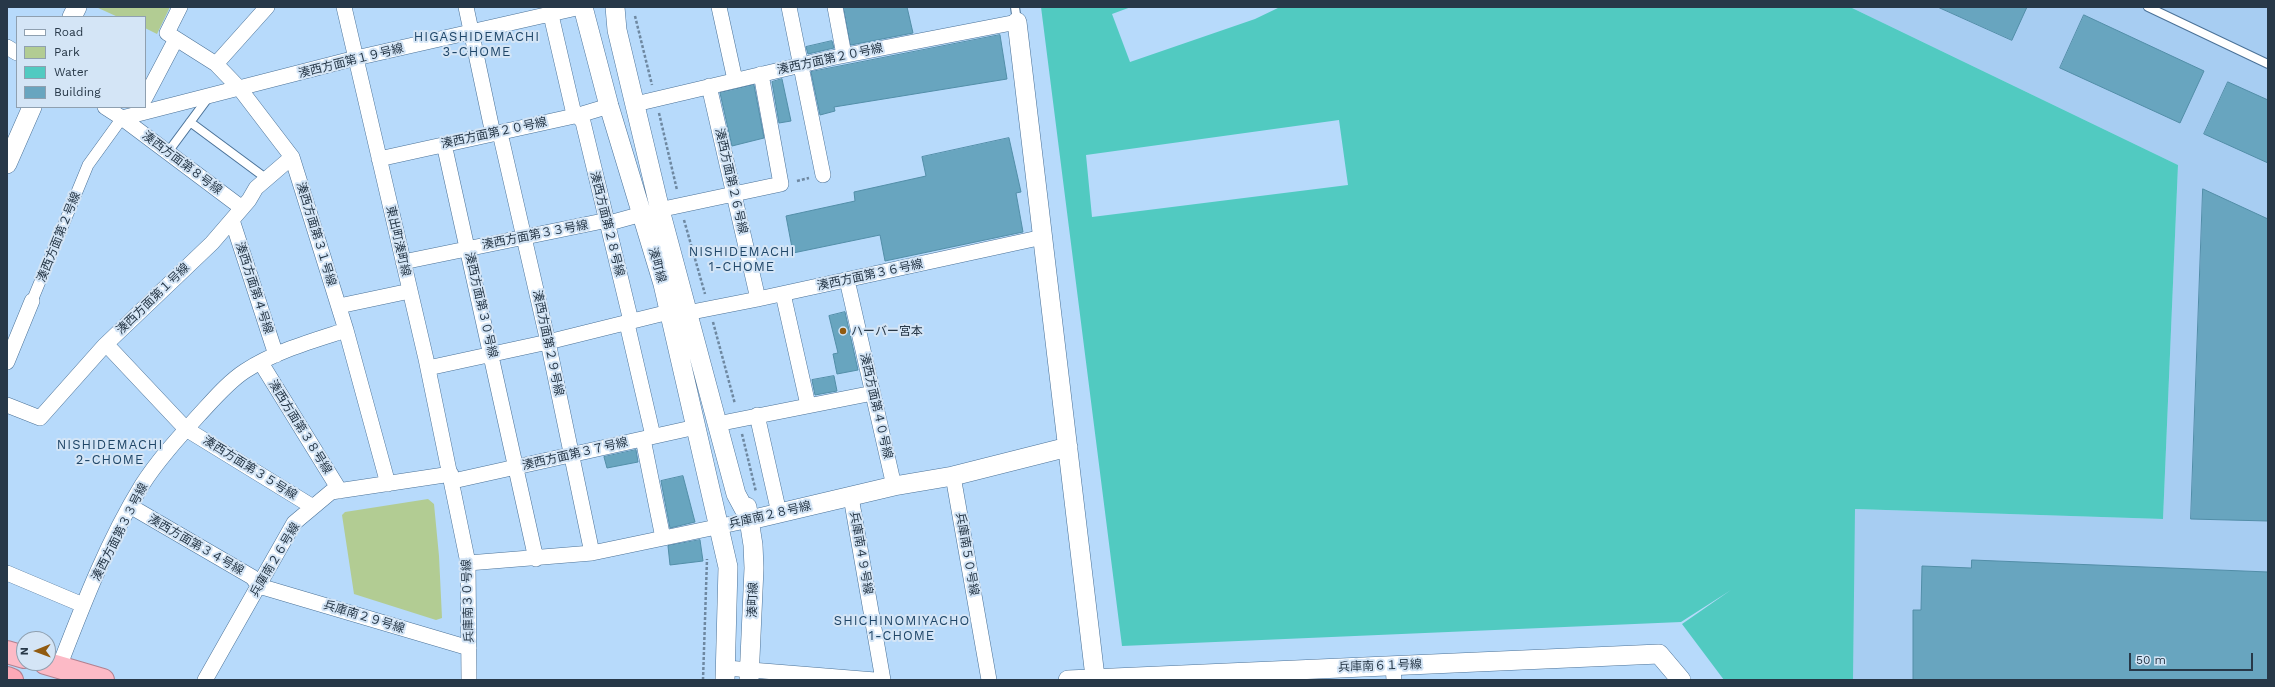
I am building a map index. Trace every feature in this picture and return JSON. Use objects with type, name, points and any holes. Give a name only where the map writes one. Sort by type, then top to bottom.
[{"type":"highway","points":[[56,666],[103,680]]},
{"type":"highway","points":[[7,678],[12,680]]},
{"type":"street","points":[[72,16],[77,7]]},
{"type":"street","points":[[146,96],[171,36],[180,7]]},
{"type":"street","points":[[216,64],[267,7]]},
{"type":"street","name":"東出町湊町線","points":[[344,7],[452,478]]},
{"type":"street","name":"湊西方面第２９号線","points":[[466,7],[524,236],[548,342],[592,553]]},
{"type":"street","name":"湊西方面第１９号線","points":[[133,113],[208,97],[356,58],[473,33],[582,7]]},
{"type":"street","name":"湊町線","points":[[582,7],[669,312],[728,567],[725,674]]},
{"type":"street","name":"湊町線","points":[[616,7],[625,28],[644,102],[733,420],[750,520],[754,568],[749,675]]},
{"type":"street","name":"湊町線","points":[[616,7],[617,30],[655,191],[736,494],[750,520]]},
{"type":"street","points":[[719,7],[735,80]]},
{"type":"street","points":[[789,7],[824,175]]},
{"type":"street","points":[[835,7],[844,55]]},
{"type":"street","points":[[1016,14],[1096,679]]},
{"type":"street","name":"湊西方面第２０号線","points":[[644,102],[1016,14]]},
{"type":"street","name":"湊西方面第２８号線","points":[[551,15],[573,110],[579,115],[583,122],[630,318],[628,323],[648,437],[663,538]]},
{"type":"street","name":"湊西方面第３１号線","points":[[171,36],[216,64],[240,89],[292,157],[339,306],[388,484]]},
{"type":"street","points":[[7,47],[16,52]]},
{"type":"street","points":[[674,207],[781,184],[761,74]]},
{"type":"street","name":"湊西方面第２６号線","points":[[709,86],[758,299]]},
{"type":"street","name":"湊西方面第２０号線","points":[[379,159],[444,144],[497,134],[579,115],[609,106]]},
{"type":"street","points":[[7,164],[32,108]]},
{"type":"street","name":"湊西方面第８号線","points":[[110,108],[133,113],[168,152],[242,208]]},
{"type":"street","name":"湊西方面第２号線","points":[[7,362],[88,165],[133,113]]},
{"type":"street","name":"湊西方面第３０号線","points":[[444,144],[492,354],[536,559]]},
{"type":"street","name":"湊西方面第１号線","points":[[7,405],[40,418],[106,344],[212,243],[242,208],[256,188],[292,157]]},
{"type":"street","name":"湊西方面第３３号線","points":[[403,262],[524,236],[613,222],[642,214]]},
{"type":"street","name":"湊西方面第４号線","points":[[232,220],[276,355]]},
{"type":"street","name":"湊西方面第３６号線","points":[[703,309],[783,294],[1043,237]]},
{"type":"street","name":"湊西方面第４０号線","points":[[846,280],[894,486]]},
{"type":"street","points":[[339,306],[410,291]]},
{"type":"street","points":[[783,294],[808,405]]},
{"type":"street","points":[[428,368],[548,342],[669,312]]},
{"type":"street","name":"湊西方面第３３号線","points":[[56,657],[83,605],[130,506],[143,484],[186,429],[215,398],[240,376],[261,363],[290,348],[346,330]]},
{"type":"street","name":"湊西方面第３５号線","points":[[106,344],[186,429],[313,507]]},
{"type":"street","name":"湊町線","points":[[700,358],[707,410],[729,496],[719,526]]},
{"type":"street","name":"湊西方面第３８号線","points":[[261,363],[340,490]]},
{"type":"street","points":[[733,420],[757,414],[873,393]]},
{"type":"street","points":[[757,414],[779,513]]},
{"type":"street","name":"湊西方面第３７号線","points":[[452,478],[517,467],[696,427]]},
{"type":"street","name":"兵庫南２８号線","points":[[468,563],[536,559],[592,553],[750,520],[894,486],[953,476],[1068,447]]},
{"type":"street","name":"兵庫南５０号線","points":[[953,476],[989,680]]},
{"type":"street","name":"兵庫南２６号線","points":[[205,680],[294,523],[331,492],[388,484],[452,478]]},
{"type":"street","name":"兵庫南３０号線","points":[[452,478],[468,563],[468,680]]},
{"type":"street","name":"兵庫南４９号線","points":[[851,497],[883,680]]},
{"type":"street","name":"湊西方面第３４号線","points":[[130,506],[252,577],[259,586]]},
{"type":"street","points":[[7,573],[83,605]]},
{"type":"street","name":"兵庫南２９号線","points":[[259,586],[469,648]]},
{"type":"street","name":"兵庫南６１号線","points":[[1068,680],[1393,673],[1658,654],[1681,680]]},
{"type":"street","points":[[725,674],[875,680]]},
{"type":"lane","points":[[2148,7],[2268,64]]},
{"type":"lane","points":[[168,152],[208,97]]},
{"type":"lane","points":[[190,122],[267,179]]},
{"type":"path","points":[[781,184],[824,175]]},
{"type":"path","points":[[674,207],[733,420],[757,496]]},
{"type":"path","points":[[703,680],[707,555]]},
{"type":"shaded area","points":[[1850,7],[2268,7],[2268,680],[1853,680],[1854,509],[2163,519],[2178,165]]},
{"type":"green space","points":[[96,7],[170,7],[157,34],[146,28],[146,16],[116,16]]},
{"type":"green space","points":[[428,499],[434,504],[439,556],[442,618],[436,620],[354,594],[342,515],[345,512]]},
{"type":"water","points":[[1041,7],[1131,7],[1112,14],[1130,62],[1255,19],[1280,7],[1850,7],[2178,165],[2163,519],[1855,509],[1853,680],[1724,680],[1682,624],[1731,590],[1681,622],[1122,646]],"holes":[[[1339,120],[1348,185],[1092,217],[1086,155]]]},
{"type":"building","points":[[844,7],[907,7],[913,33],[851,45]]},
{"type":"building","points":[[1938,7],[2027,7],[2012,40]]},
{"type":"building","points":[[2084,15],[2204,71],[2180,123],[2060,68]]},
{"type":"building","points":[[1000,35],[1007,79],[834,107],[835,111],[820,115],[811,72]]},
{"type":"building","points":[[832,41],[834,48],[808,54],[806,47]]},
{"type":"building","points":[[782,79],[791,121],[779,123],[772,82]]},
{"type":"building","points":[[2228,82],[2268,100],[2268,163],[2204,134]]},
{"type":"building","points":[[754,85],[764,138],[732,146],[720,93]]},
{"type":"building","points":[[1009,138],[1021,192],[1016,193],[1023,232],[885,261],[880,235],[793,253],[786,216],[855,201],[854,192],[926,176],[922,157]]},
{"type":"building","points":[[2203,189],[2268,219],[2268,521],[2191,519]]},
{"type":"building","points":[[845,312],[858,370],[837,374],[833,354],[838,353],[829,316]]},
{"type":"building","points":[[834,376],[837,391],[815,395],[812,380]]},
{"type":"building","points":[[636,450],[638,462],[607,468],[604,457]]},
{"type":"building","points":[[683,476],[695,522],[670,528],[661,481]]},
{"type":"building","points":[[700,540],[703,561],[670,565],[668,546]]},
{"type":"building","points":[[1972,560],[2268,572],[2268,680],[1913,680],[1913,610],[1921,610],[1922,566],[1971,568]]},
{"type":"place","name":"ハーバー宮本","points":[[843,331]]},
{"type":"district","name":"HIGASHIDEMACHI 3-CHOME","points":[[477,44]]},
{"type":"district","name":"NISHIDEMACHI 1-CHOME","points":[[742,260]]},
{"type":"district","name":"NISHIDEMACHI 2-CHOME","points":[[110,452]]},
{"type":"district","name":"SHICHINOMIYACHO 1-CHOME","points":[[902,628]]}]
